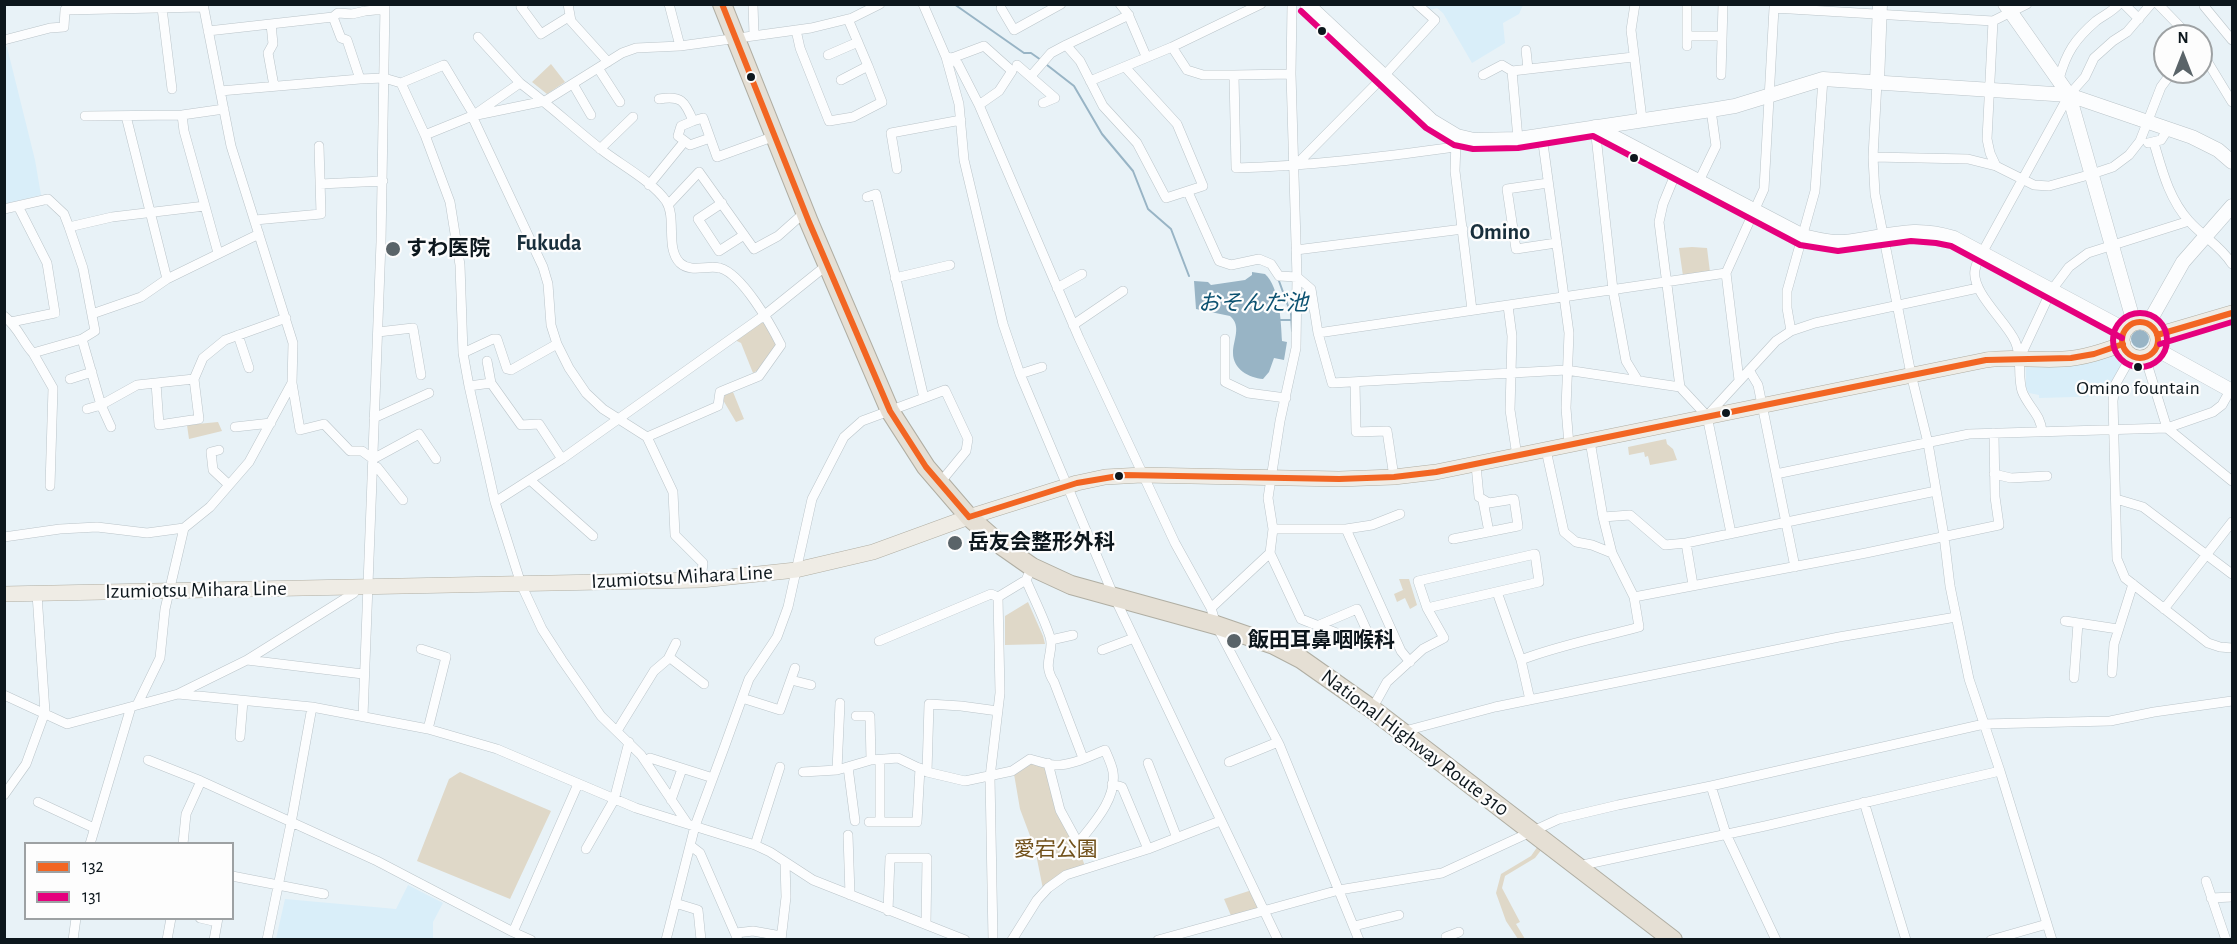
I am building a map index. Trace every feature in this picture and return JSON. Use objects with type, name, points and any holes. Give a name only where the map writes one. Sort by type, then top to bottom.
[{"type":"highway","name":"National Highway Route 310","points":[[722,4],[745,37],[775,136],[890,411],[939,484],[969,517],[1029,574],[1214,616],[1301,659],[1372,709],[1673,939]]},
{"type":"main road","name":"Izumiotsu Mihara Line","points":[[4,594],[701,580],[796,570],[873,552],[969,517],[1068,486],[1105,477],[1142,475],[1339,479],[1394,477],[1476,465],[1986,360],[2020,357],[2064,359],[2082,357],[2232,313]]},
{"type":"street","points":[[524,4],[521,7],[541,34],[570,16]]},
{"type":"street","points":[[568,4],[571,21],[609,62]]},
{"type":"street","points":[[669,4],[680,46]]},
{"type":"street","points":[[745,37],[753,4]]},
{"type":"street","points":[[425,135],[473,116],[545,101],[622,53],[636,48],[680,46],[796,30],[848,19],[863,8],[880,4]]},
{"type":"street","points":[[923,4],[949,58],[959,104],[964,160],[1003,324],[1020,374],[1114,595],[1278,939]]},
{"type":"street","points":[[1090,81],[1172,47],[1261,4]]},
{"type":"street","points":[[1292,4],[1291,74],[1297,277],[1296,348],[1270,478],[1268,498],[1273,529],[1270,553],[1301,619],[1317,626],[1349,638],[1366,631],[1357,609],[1317,626]]},
{"type":"street","points":[[1307,4],[1383,77],[1456,141]]},
{"type":"street","points":[[1294,166],[1314,149],[1434,20],[1417,4]]},
{"type":"street","points":[[1635,4],[1631,30],[1642,119]]},
{"type":"street","points":[[1687,4],[1686,41],[1722,36]]},
{"type":"street","points":[[1721,75],[1723,4]]},
{"type":"street","points":[[1739,380],[1726,273],[1764,189],[1774,8],[1881,9],[1993,21],[2008,9],[2027,4]]},
{"type":"street","points":[[2059,79],[2069,50],[2096,22],[2111,13],[2119,4]]},
{"type":"street","points":[[2124,4],[2139,19]]},
{"type":"street","points":[[2020,357],[2009,332],[1978,288],[1975,269],[2069,95],[2085,77],[2094,58],[2127,32],[2151,4]]},
{"type":"street","points":[[1001,8],[1014,30],[1057,5]]},
{"type":"street","points":[[2161,5],[2178,24]]},
{"type":"street","points":[[2205,5],[2232,40]]},
{"type":"street","points":[[4,40],[50,28],[64,27],[65,10],[203,6],[231,146],[293,343],[292,383],[300,430],[324,424],[350,451],[362,451],[403,500]]},
{"type":"street","points":[[208,31],[333,17],[338,13],[352,14],[363,8],[385,7],[383,181],[373,463],[361,586],[363,716]]},
{"type":"street","points":[[162,8],[172,89]]},
{"type":"street","points":[[1031,76],[1052,53],[1125,8],[1146,56]]},
{"type":"street","points":[[1881,9],[1873,157],[1875,194],[1911,374],[1928,443],[1950,586],[1969,679],[2052,939]]},
{"type":"street","points":[[2008,9],[2069,95],[2167,428],[2232,481]]},
{"type":"street","points":[[333,17],[341,38],[347,40],[360,79]]},
{"type":"street","points":[[796,30],[804,58],[829,121],[853,117],[882,102],[848,19]]},
{"type":"street","points":[[1993,21],[1988,139],[1990,153],[1996,166]]},
{"type":"street","points":[[271,24],[273,44],[268,52],[274,86]]},
{"type":"street","points":[[478,37],[520,83],[600,148],[657,190],[668,205],[678,261],[685,267],[717,267],[729,272],[766,314],[781,345],[759,376],[720,392],[718,406],[647,437]]},
{"type":"street","points":[[828,55],[858,42]]},
{"type":"street","points":[[1066,45],[1080,61],[1103,106],[1137,143],[1166,198],[1203,186],[1177,124],[1125,67]]},
{"type":"street","points":[[949,58],[984,46],[1012,71],[999,91],[979,105]]},
{"type":"street","points":[[1172,47],[1187,70],[1203,75],[1291,74]]},
{"type":"street","points":[[1526,50],[1528,69]]},
{"type":"street","points":[[1483,75],[1502,65],[1512,71],[1633,57]]},
{"type":"street","points":[[949,58],[958,64],[979,105],[1073,325],[1142,475],[1278,742],[1359,939]]},
{"type":"street","points":[[220,91],[360,79],[384,78],[401,83],[444,65],[473,116],[543,267],[548,284],[551,325],[557,344],[569,368],[586,393],[603,409],[647,437],[673,492],[675,535],[703,563],[701,580]]},
{"type":"street","points":[[1017,65],[1055,98],[1043,103]]},
{"type":"street","points":[[842,80],[868,66]]},
{"type":"street","points":[[598,68],[620,102]]},
{"type":"street","points":[[1512,71],[1518,139]]},
{"type":"street","points":[[2213,71],[2232,102]]},
{"type":"street","points":[[1234,75],[1236,168],[1294,166],[1456,141],[1542,136],[1735,106],[1823,79],[2069,95],[2192,137],[2218,150],[2232,162]]},
{"type":"street","points":[[1791,331],[1787,291],[1815,191],[1823,79]]},
{"type":"street","points":[[401,83],[425,135],[450,202],[460,265],[463,352],[469,386],[495,502],[521,584],[542,629],[601,716],[641,755],[691,825]]},
{"type":"street","points":[[473,116],[520,83]]},
{"type":"street","points":[[573,84],[591,115]]},
{"type":"street","points":[[1873,157],[1968,159],[1996,166],[2034,185],[2049,186],[2113,167],[2129,155],[2140,141],[2164,84]]},
{"type":"street","points":[[659,99],[670,97],[687,105],[693,121]]},
{"type":"street","points":[[85,116],[182,115],[224,109]]},
{"type":"street","points":[[1699,181],[1716,146],[1711,110]]},
{"type":"street","points":[[182,115],[184,131],[218,253]]},
{"type":"street","points":[[126,116],[167,279]]},
{"type":"street","points":[[600,148],[633,117]]},
{"type":"street","points":[[710,138],[690,145],[678,136],[681,126],[702,118],[710,138],[717,157],[775,136]]},
{"type":"street","points":[[897,169],[891,133],[961,120]]},
{"type":"street","points":[[1595,127],[1803,236],[1828,242],[1843,242],[1883,234],[1919,231],[1935,232],[1954,238],[2232,389],[2222,405],[2213,412],[2167,428],[1969,434],[1776,474]]},
{"type":"street","points":[[1595,127],[1614,290],[1626,361],[1637,380]]},
{"type":"street","points":[[2140,141],[2154,143],[2161,140],[2168,129]]},
{"type":"street","points":[[1542,136],[1569,333],[1566,370],[1569,445]]},
{"type":"street","points":[[1456,141],[1455,171],[1472,310]]},
{"type":"street","points":[[649,185],[684,142]]},
{"type":"street","points":[[2154,143],[2172,196],[2189,221],[2206,235],[2232,264]]},
{"type":"street","points":[[255,220],[321,214],[319,146]]},
{"type":"street","points":[[1677,170],[1663,204],[1659,222],[1680,387],[1707,416],[1731,533]]},
{"type":"street","points":[[668,205],[699,172],[754,249],[778,236],[805,212]]},
{"type":"street","points":[[320,184],[383,181]]},
{"type":"street","points":[[1548,183],[1507,189],[1516,249],[1556,243]]},
{"type":"street","points":[[1188,192],[1219,261],[1232,265],[1259,259],[1271,264],[1279,276],[1297,277],[1311,289],[1318,333],[1332,383],[1566,370],[1680,387]]},
{"type":"street","points":[[867,197],[876,194],[924,398]]},
{"type":"street","points":[[4,209],[48,199],[64,214],[83,268],[95,331],[82,339],[33,353]]},
{"type":"street","points":[[722,203],[698,219],[719,251],[744,235]]},
{"type":"street","points":[[18,206],[47,263],[55,313],[8,319],[33,353],[53,388],[50,486]]},
{"type":"street","points":[[69,227],[112,217],[205,206]]},
{"type":"street","points":[[2232,206],[2182,262],[2115,385],[2113,401],[2117,559],[2126,578],[2208,643],[2232,648]]},
{"type":"street","points":[[2042,432],[2042,421],[2022,390],[2019,376],[2020,357],[2051,291],[2068,267],[2088,253],[2189,221]]},
{"type":"street","points":[[1296,250],[1463,229]]},
{"type":"street","points":[[92,314],[141,297],[167,279],[259,234]]},
{"type":"street","points":[[495,502],[562,459],[766,314],[827,265]]},
{"type":"street","points":[[895,278],[950,265]]},
{"type":"street","points":[[1318,333],[1726,273]]},
{"type":"street","points":[[1057,288],[1082,274]]},
{"type":"street","points":[[1707,416],[1776,341],[1791,331],[1815,322],[1978,288]]},
{"type":"street","points":[[1073,325],[1123,291]]},
{"type":"street","points":[[1508,306],[1512,336],[1510,410],[1517,456]]},
{"type":"street","points":[[156,383],[159,425],[199,419],[194,379],[203,358],[225,340],[285,318]]},
{"type":"street","points":[[378,332],[413,328],[421,375]]},
{"type":"street","points":[[238,335],[249,368]]},
{"type":"street","points":[[82,339],[101,405],[111,427]]},
{"type":"street","points":[[463,352],[497,339],[507,369],[511,370],[557,344]]},
{"type":"street","points":[[1225,339],[1225,382],[1248,393],[1286,398]]},
{"type":"street","points":[[486,361],[491,383],[521,425],[539,424],[562,459]]},
{"type":"street","points":[[1020,374],[1042,367]]},
{"type":"street","points":[[1749,370],[1758,385],[1795,567]]},
{"type":"street","points":[[70,379],[92,372]]},
{"type":"street","points":[[87,409],[101,405],[137,385],[194,379]]},
{"type":"street","points":[[1355,381],[1356,432],[1387,431],[1394,477]]},
{"type":"street","points":[[4,537],[60,528],[97,527],[147,533],[184,528],[210,507],[249,462],[292,383]]},
{"type":"street","points":[[469,386],[491,383]]},
{"type":"street","points":[[666,939],[691,846],[691,825],[713,778],[749,679],[777,637],[788,607],[812,499],[844,437],[862,421],[945,390],[968,439],[966,451],[939,484]]},
{"type":"street","points":[[374,418],[429,393]]},
{"type":"street","points":[[235,427],[271,423]]},
{"type":"street","points":[[1634,597],[1999,525],[1995,497],[1994,433]]},
{"type":"street","points":[[373,463],[418,434],[436,459]]},
{"type":"street","points":[[1521,660],[1555,647],[1639,627],[1634,597],[1627,588],[1612,553],[1603,517],[1590,441]]},
{"type":"street","points":[[219,450],[211,452],[213,470],[229,485]]},
{"type":"street","points":[[1546,450],[1564,532],[1576,543],[1592,545],[1612,553]]},
{"type":"street","points":[[1476,465],[1478,490],[1483,501],[1489,532]]},
{"type":"street","points":[[1994,474],[2011,477],[2047,476]]},
{"type":"street","points":[[530,480],[594,536]]},
{"type":"street","points":[[1603,517],[1630,515],[1665,545],[1686,543],[1936,491]]},
{"type":"street","points":[[1453,539],[1518,526],[1514,499],[1489,503],[1483,501]]},
{"type":"street","points":[[2116,499],[2143,507],[2232,574]]},
{"type":"street","points":[[1273,529],[1346,528],[1372,525],[1400,514]]},
{"type":"street","points":[[2164,609],[2232,522]]},
{"type":"street","points":[[90,842],[135,705],[160,658],[169,591],[184,528]]},
{"type":"street","points":[[1346,528],[1401,651],[1410,662]]},
{"type":"street","points":[[1686,543],[1693,585]]},
{"type":"street","points":[[1214,616],[1270,553]]},
{"type":"street","points":[[1372,709],[1387,682],[1423,650],[1444,638],[1427,608],[1418,581],[1535,554],[1539,582],[1427,608]]},
{"type":"street","points":[[998,597],[1029,574],[1051,640],[1047,660],[1049,674],[1083,758]]},
{"type":"street","points":[[2112,673],[2114,644],[2133,584]]},
{"type":"street","points":[[4,695],[67,724],[178,694],[247,660],[354,593],[361,586]]},
{"type":"street","points":[[1497,592],[1521,660],[1530,700]]},
{"type":"street","points":[[4,795],[26,764],[45,712],[37,594]]},
{"type":"street","points":[[879,640],[991,594],[998,597]]},
{"type":"street","points":[[993,939],[990,777],[1000,693],[998,597]]},
{"type":"street","points":[[1401,732],[1530,700],[1839,637],[1956,617]]},
{"type":"street","points":[[2065,621],[2118,628]]},
{"type":"street","points":[[2074,678],[2078,622]]},
{"type":"street","points":[[1051,640],[1073,635]]},
{"type":"street","points":[[1102,650],[1134,638]]},
{"type":"street","points":[[617,731],[654,671],[669,657],[676,643]]},
{"type":"street","points":[[421,650],[446,657],[428,729]]},
{"type":"street","points":[[669,657],[704,684]]},
{"type":"street","points":[[247,660],[363,674]]},
{"type":"street","points":[[742,698],[780,710],[795,668]]},
{"type":"street","points":[[791,680],[811,685]]},
{"type":"street","points":[[178,694],[312,708],[363,716],[428,729],[497,749],[614,800],[755,845],[813,880],[964,939]]},
{"type":"street","points":[[240,737],[243,701]]},
{"type":"street","points":[[1158,939],[1182,936],[1339,890],[1442,873],[1558,819],[1608,807],[1984,724],[2110,721],[2232,701]]},
{"type":"street","points":[[837,770],[840,704]]},
{"type":"street","points":[[869,822],[917,822],[929,704],[998,711]]},
{"type":"street","points":[[267,939],[312,708]]},
{"type":"street","points":[[856,716],[870,717],[876,760],[880,822]]},
{"type":"street","points":[[586,849],[614,800],[629,742]]},
{"type":"street","points":[[1229,762],[1278,742]]},
{"type":"street","points":[[803,772],[837,770],[876,760],[898,758],[924,770],[964,781],[1012,771],[1030,759],[1048,763],[1054,765],[1105,750],[1114,773],[1110,794],[1100,817],[1078,843],[1060,810],[1048,763]]},
{"type":"street","points":[[650,758],[713,778]]},
{"type":"street","points":[[148,760],[377,861],[513,932],[531,939]]},
{"type":"street","points":[[1148,763],[1177,838]]},
{"type":"street","points":[[755,845],[780,767]]},
{"type":"street","points":[[848,767],[855,821]]},
{"type":"street","points":[[671,800],[682,769]]},
{"type":"street","points":[[1577,866],[2000,771]]},
{"type":"street","points":[[183,842],[186,814],[201,782]]},
{"type":"street","points":[[513,932],[578,784]]},
{"type":"street","points":[[1112,784],[1122,787],[1148,849]]},
{"type":"street","points":[[1711,786],[1726,834],[1776,939]]},
{"type":"street","points":[[38,802],[94,828]]},
{"type":"street","points":[[1864,802],[1906,939]]},
{"type":"street","points":[[1012,939],[1037,900],[1048,888],[1066,875],[1101,862],[1148,849],[1220,820]]},
{"type":"street","points":[[848,835],[850,895]]},
{"type":"street","points":[[691,846],[700,853],[737,936],[753,931],[781,938],[786,897],[785,862]]},
{"type":"street","points":[[888,911],[890,858],[927,858],[926,924]]},
{"type":"street","points":[[234,876],[324,894]]},
{"type":"street","points":[[2206,881],[2226,939]]},
{"type":"street","points":[[2211,898],[2232,897]]},
{"type":"street","points":[[675,903],[698,910],[701,939]]},
{"type":"street","points":[[1354,926],[1399,915]]},
{"type":"street","points":[[73,939],[76,920]]},
{"type":"street","points":[[167,939],[171,920]]},
{"type":"street","points":[[214,939],[217,920]]},
{"type":"street","points":[[1991,939],[2047,924]]},
{"type":"street","points":[[1447,939],[1446,937],[1459,932]]},
{"type":"shaded area","points":[[1424,5],[1523,5],[1519,14],[1503,23],[1505,43],[1472,63],[1443,13],[1437,8],[1430,10]]},
{"type":"shaded area","points":[[4,46],[7,47],[35,160],[41,195],[5,204]]},
{"type":"shaded area","points":[[2113,355],[2122,365],[2115,376],[2109,396],[2039,398],[2039,395],[2029,393],[2026,387],[2026,364]]},
{"type":"shaded area","points":[[408,885],[443,903],[433,922],[433,939],[276,939],[285,899],[396,909]]},
{"type":"green space","points":[[551,64],[565,82],[547,94],[532,82]]},
{"type":"green space","points":[[1679,248],[1707,248],[1710,272],[1683,276]]},
{"type":"green space","points":[[760,323],[767,323],[776,346],[768,360],[753,373],[741,343],[735,340]]},
{"type":"green space","points":[[733,392],[744,419],[736,422],[723,400],[725,395]]},
{"type":"green space","points":[[218,422],[222,431],[189,439],[187,425]]},
{"type":"green space","points":[[1666,439],[1677,460],[1650,465],[1648,456],[1645,457],[1644,452],[1629,455],[1628,447]]},
{"type":"green space","points":[[1399,579],[1409,579],[1417,605],[1410,609],[1405,598],[1397,602],[1394,594],[1403,590]]},
{"type":"green space","points":[[1028,602],[1045,644],[1005,645],[1005,616]]},
{"type":"green space","name":"愛宕公園","points":[[1030,763],[1047,766],[1085,866],[1043,889],[1035,849],[1020,809],[1014,774]]},
{"type":"green space","points":[[460,772],[551,811],[510,899],[417,861],[449,779]]},
{"type":"green space","points":[[1538,846],[1542,849],[1535,858],[1505,876],[1502,888],[1520,922],[1516,924],[1525,939],[1518,939],[1506,921],[1496,893],[1501,874],[1531,856]]},
{"type":"green space","points":[[1252,890],[1260,908],[1232,918],[1224,899]]},
{"type":"water","name":"おそんだ池","points":[[1252,272],[1265,274],[1274,288],[1279,306],[1282,341],[1287,342],[1284,360],[1274,358],[1269,372],[1263,379],[1247,375],[1236,364],[1233,353],[1236,329],[1234,320],[1230,316],[1196,309],[1194,281],[1208,282],[1211,285],[1245,280],[1252,275]]},
{"type":"water","points":[[2136,330],[2144,330],[2149,335],[2147,346],[2136,348],[2131,343],[2131,335]]},
{"type":"waterway","points":[[954,4],[1024,53],[1031,53],[1041,60]]},
{"type":"waterway","points":[[1047,65],[1074,86],[1102,134],[1133,171],[1148,209],[1171,229],[1189,276]]},
{"type":"waterway","points":[[1279,281],[1291,314],[1292,331]]},
{"type":"waterway","points":[[1279,320],[1291,320]]},
{"type":"transit line","name":"132","points":[[722,4],[809,222],[890,411],[926,467],[969,517]]},
{"type":"transit line","name":"131","points":[[1301,11],[1426,128],[1454,145],[1473,149],[1518,148],[1593,136],[1800,245],[1838,251],[1911,241],[1951,246],[2122,338]]},
{"type":"transit line","name":"131","points":[[2140,313],[2150,315],[2159,321],[2165,330],[2167,340],[2165,350],[2159,359],[2150,365],[2140,367],[2130,365],[2121,359],[2115,350],[2113,340],[2115,330],[2121,321],[2130,315],[2140,313]]},
{"type":"transit line","name":"132","points":[[2157,335],[2232,313]]},
{"type":"transit line","name":"132","points":[[2140,322],[2153,327],[2158,340],[2153,353],[2140,358],[2127,353],[2122,340],[2127,327],[2140,322]]},
{"type":"transit line","name":"131","points":[[2160,344],[2232,322]]},
{"type":"transit line","name":"132","points":[[969,517],[1077,483],[1124,475],[1339,479],[1394,477],[1436,472],[1986,360],[2071,358],[2094,354],[2123,344]]},
{"type":"place","name":"すわ医院","points":[[393,249]]},
{"type":"place","name":"Omino fountain","points":[[2138,367]]},
{"type":"place","name":"岳友会整形外科","points":[[955,543]]},
{"type":"place","name":"飯田耳鼻咽喉科","points":[[1234,641]]},
{"type":"district","name":"Omino","points":[[1500,232]]},
{"type":"district","name":"Fukuda","points":[[549,243]]}]
